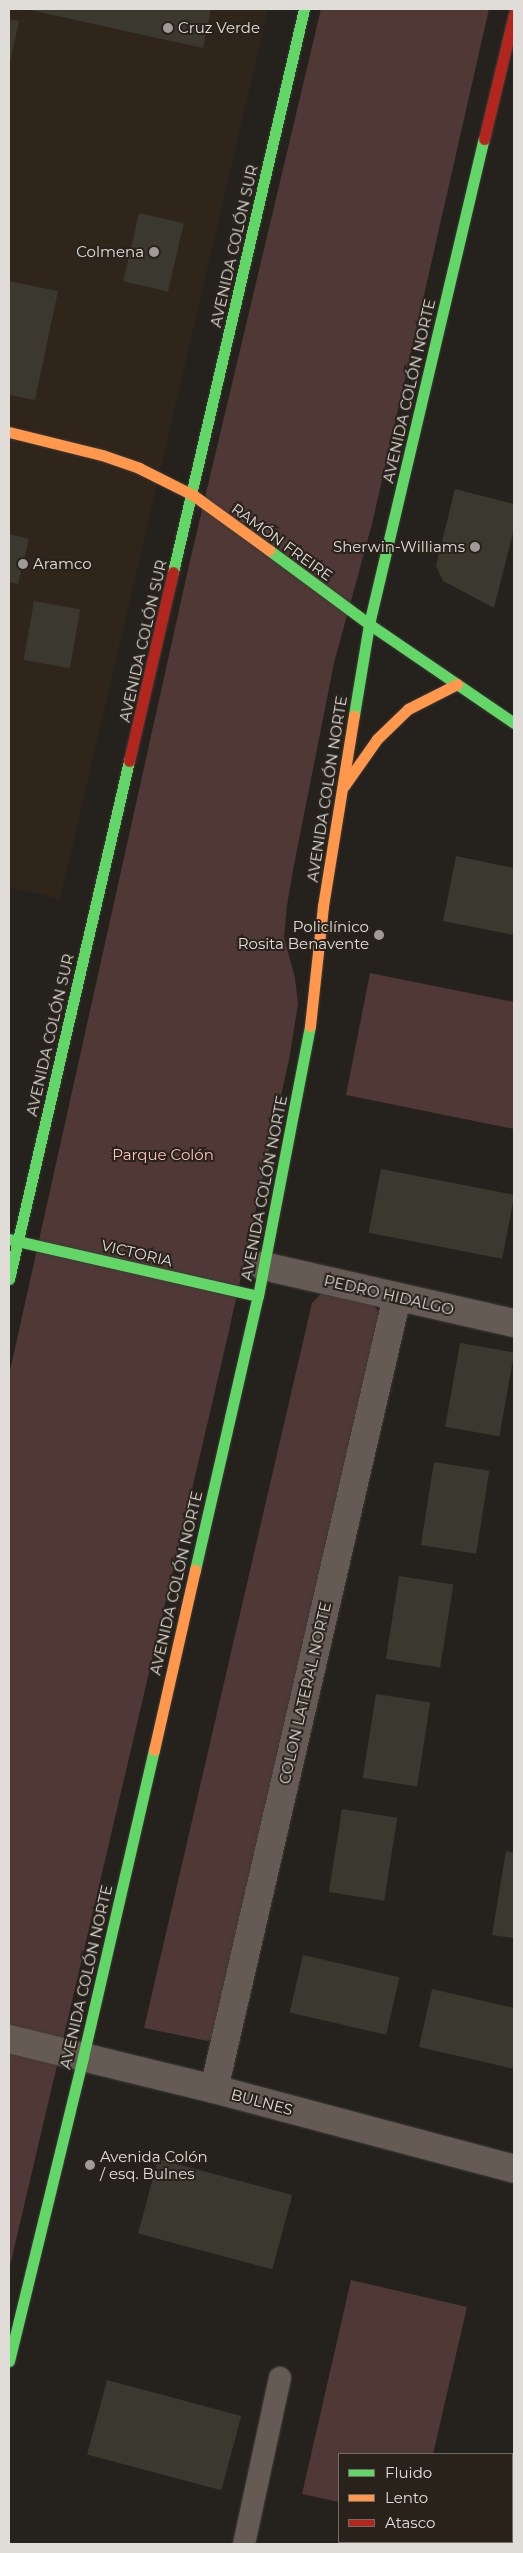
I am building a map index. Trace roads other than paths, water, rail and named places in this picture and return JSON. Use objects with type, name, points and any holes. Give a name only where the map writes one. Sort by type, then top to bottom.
[{"type":"main road","name":"AVENIDA COLÓN SUR","points":[[9,1280],[13,1240],[193,496],[304,9]]},
{"type":"main road","name":"AVENIDA COLÓN NORTE","points":[[9,2361],[83,2057],[258,1296],[310,1029],[323,906],[369,624],[514,14]]},
{"type":"main road","name":"RAMÓN FREIRE","points":[[9,432],[102,455],[139,468],[193,496],[369,624],[514,723]]},
{"type":"main road","points":[[341,791],[377,739],[408,709],[457,684]]},
{"type":"main road","name":"VICTORIA","points":[[13,1240],[258,1296]]},
{"type":"street","name":"PEDRO HIDALGO","points":[[263,1266],[514,1323]]},
{"type":"street","name":"COLON LATERAL NORTE","points":[[214,2089],[397,1297]]},
{"type":"street","name":"BULNES","points":[[9,2039],[214,2089],[514,2169]]},
{"type":"lane","points":[[244,2544],[280,2378]]},
{"type":"place","name":"Cruz Verde","points":[[168,28]]},
{"type":"place","name":"Colmena","points":[[154,252]]},
{"type":"place","name":"Sherwin-Williams","points":[[475,547]]},
{"type":"place","name":"Aramco","points":[[23,564]]},
{"type":"place","name":"Policlínico Rosita Benavente","points":[[379,935]]},
{"type":"place","name":"Avenida Colón / esq. Bulnes","points":[[90,2165]]},
{"type":"park label","name":"Parque Colón","points":[[163,1155]]}]
